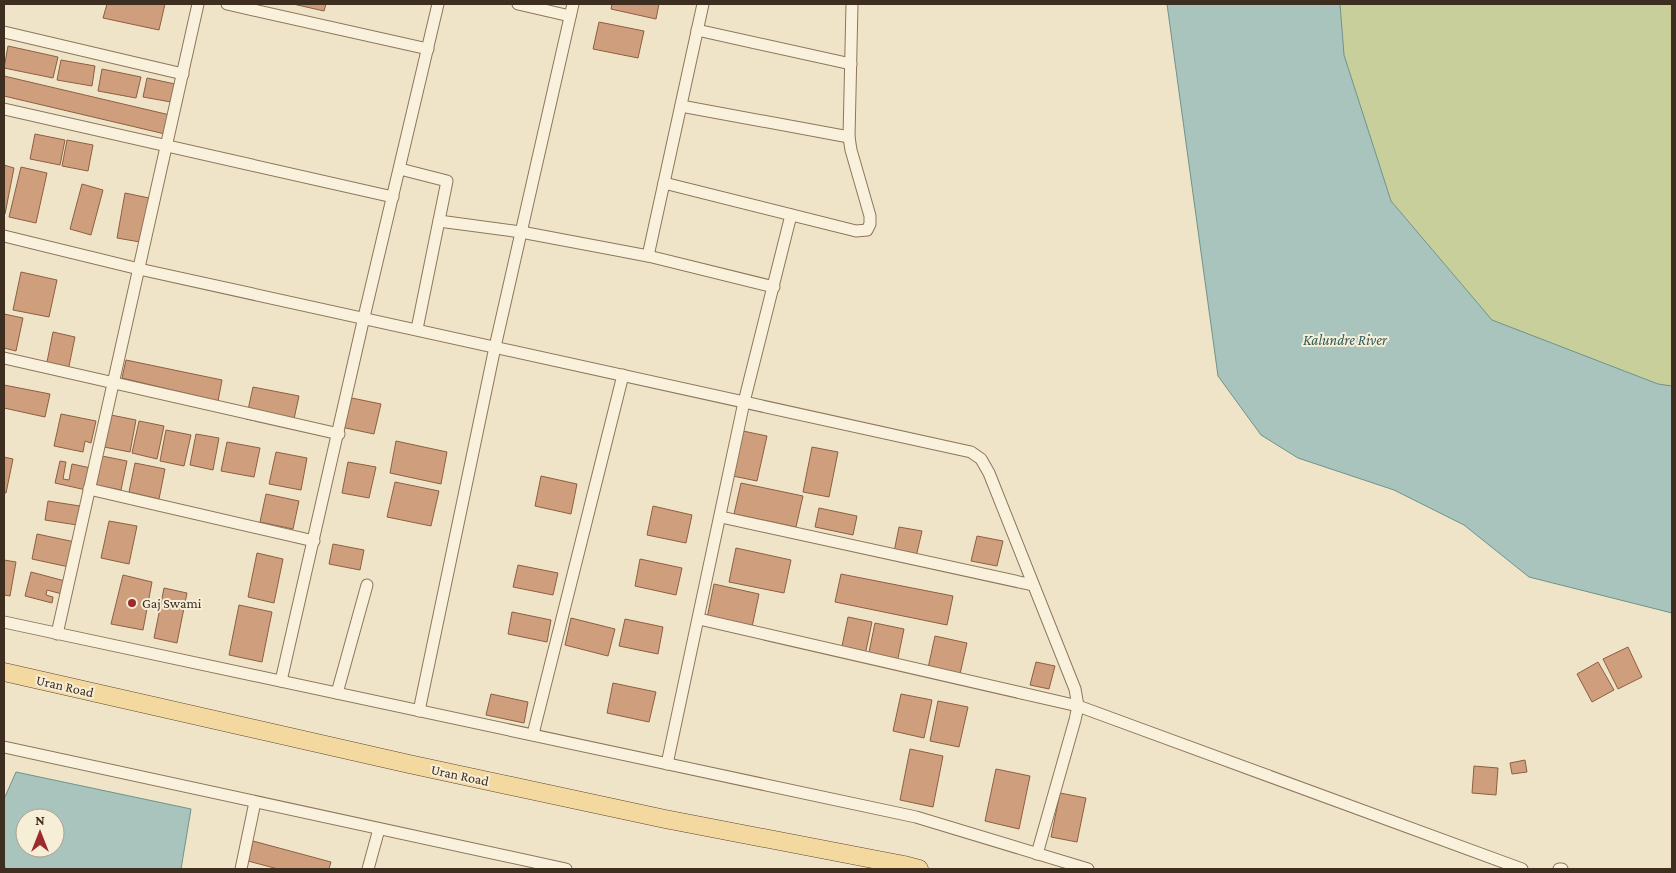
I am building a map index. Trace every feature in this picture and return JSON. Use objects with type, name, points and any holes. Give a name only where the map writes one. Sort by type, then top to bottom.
[{"type":"main road","name":"Uran Road","points":[[4,672],[409,764],[665,819],[919,869]]},
{"type":"street","points":[[57,634],[198,4]]},
{"type":"street","points":[[227,4],[428,49]]},
{"type":"street","points":[[281,682],[438,4]]},
{"type":"street","points":[[518,4],[570,16]]},
{"type":"street","points":[[419,711],[495,348],[573,4]]},
{"type":"street","points":[[648,256],[703,4]]},
{"type":"street","points":[[664,183],[856,231],[869,228],[870,216],[851,150],[850,137],[852,4]]},
{"type":"street","points":[[697,30],[850,64]]},
{"type":"street","points":[[4,32],[183,74]]},
{"type":"street","points":[[681,106],[850,137]]},
{"type":"street","points":[[4,109],[393,197]]},
{"type":"street","points":[[400,169],[447,181],[417,329]]},
{"type":"street","points":[[668,764],[744,402],[792,215]]},
{"type":"street","points":[[438,221],[521,232],[648,256],[774,287]]},
{"type":"street","points":[[4,236],[139,269],[971,452],[981,459],[989,473],[1075,689],[1078,706],[1037,854]]},
{"type":"street","points":[[4,358],[339,434]]},
{"type":"street","points":[[533,734],[623,375]]},
{"type":"street","points":[[89,489],[314,542]]},
{"type":"street","points":[[721,517],[1033,585]]},
{"type":"street","points":[[337,693],[367,585]]},
{"type":"street","points":[[699,619],[1078,706],[1522,869]]},
{"type":"street","points":[[4,622],[916,817],[1088,869]]},
{"type":"street","points":[[4,747],[566,869]]},
{"type":"street","points":[[241,869],[255,802]]},
{"type":"street","points":[[368,869],[379,829]]},
{"type":"street","points":[[507,869],[510,857]]},
{"type":"green space","points":[[1340,4],[1672,4],[1672,386],[1658,385],[1492,320],[1391,201],[1344,55]]},
{"type":"water","name":"Kalundre River","points":[[1167,4],[1340,4],[1344,55],[1391,201],[1492,320],[1658,384],[1672,386],[1672,613],[1529,577],[1464,525],[1394,490],[1298,458],[1261,435],[1218,376]]},
{"type":"water","points":[[16,772],[191,809],[181,869],[6,869],[4,865],[4,799]]},
{"type":"building","points":[[107,4],[165,4],[159,30],[103,18]]},
{"type":"building","points":[[293,4],[326,4],[324,11]]},
{"type":"building","points":[[612,4],[659,4],[656,19],[611,9]]},
{"type":"building","points":[[599,22],[644,31],[638,58],[593,49]]},
{"type":"building","points":[[8,46],[58,57],[53,78],[4,68]]},
{"type":"building","points":[[61,60],[95,66],[92,86],[57,80]]},
{"type":"building","points":[[102,69],[141,77],[136,98],[98,91]]},
{"type":"building","points":[[4,76],[170,115],[165,134],[4,96]]},
{"type":"building","points":[[147,78],[175,84],[171,102],[143,97]]},
{"type":"building","points":[[35,134],[65,140],[60,165],[30,159]]},
{"type":"building","points":[[67,140],[93,145],[88,171],[62,166]]},
{"type":"building","points":[[4,165],[14,168],[5,214],[4,214]]},
{"type":"building","points":[[21,167],[47,173],[36,223],[9,217]]},
{"type":"building","points":[[82,184],[103,190],[91,235],[70,229]]},
{"type":"building","points":[[125,193],[149,198],[140,242],[117,238]]},
{"type":"building","points":[[21,272],[57,280],[49,317],[13,310]]},
{"type":"building","points":[[4,314],[23,318],[16,351],[4,348]]},
{"type":"building","points":[[53,332],[75,337],[68,371],[46,367]]},
{"type":"building","points":[[126,360],[222,380],[218,401],[122,378]]},
{"type":"building","points":[[4,385],[50,394],[45,417],[4,408]]},
{"type":"building","points":[[253,387],[299,396],[292,428],[246,419]]},
{"type":"building","points":[[347,397],[381,404],[374,434],[341,427]]},
{"type":"building","points":[[61,414],[96,421],[91,443],[85,441],[83,452],[54,446]]},
{"type":"building","points":[[111,415],[136,420],[130,452],[104,447]]},
{"type":"building","points":[[139,421],[164,426],[157,459],[132,453]]},
{"type":"building","points":[[166,430],[191,435],[184,466],[160,461]]},
{"type":"building","points":[[743,431],[767,436],[757,481],[733,476]]},
{"type":"building","points":[[196,434],[219,438],[213,470],[190,465]]},
{"type":"building","points":[[396,441],[447,452],[441,484],[390,473]]},
{"type":"building","points":[[227,442],[260,448],[254,477],[221,471]]},
{"type":"building","points":[[812,447],[838,452],[829,497],[803,492]]},
{"type":"building","points":[[276,452],[307,458],[301,490],[269,484]]},
{"type":"building","points":[[102,456],[127,461],[121,490],[96,485]]},
{"type":"building","points":[[4,457],[13,459],[6,493],[4,493]]},
{"type":"building","points":[[60,461],[66,462],[63,479],[69,480],[72,464],[91,468],[86,490],[55,483]]},
{"type":"building","points":[[348,462],[376,467],[369,498],[342,493]]},
{"type":"building","points":[[135,463],[165,469],[159,499],[129,492]]},
{"type":"building","points":[[541,476],[577,484],[571,514],[535,506]]},
{"type":"building","points":[[395,482],[439,491],[431,526],[387,517]]},
{"type":"building","points":[[741,483],[803,496],[796,527],[734,514]]},
{"type":"building","points":[[266,494],[299,501],[293,529],[260,522]]},
{"type":"building","points":[[48,501],[80,506],[77,525],[45,520]]},
{"type":"building","points":[[653,506],[692,515],[686,543],[647,535]]},
{"type":"building","points":[[819,508],[857,516],[853,535],[815,527]]},
{"type":"building","points":[[109,521],[137,526],[129,564],[101,558]]},
{"type":"building","points":[[899,527],[922,531],[916,557],[894,552]]},
{"type":"building","points":[[37,534],[75,542],[69,567],[32,559]]},
{"type":"building","points":[[977,536],[1003,541],[997,566],[971,561]]},
{"type":"building","points":[[333,544],[364,550],[360,570],[329,564]]},
{"type":"building","points":[[736,548],[791,560],[784,593],[729,582]]},
{"type":"building","points":[[257,553],[283,559],[274,603],[248,597]]},
{"type":"building","points":[[640,559],[682,568],[676,595],[635,586]]},
{"type":"building","points":[[4,560],[16,562],[10,596],[4,595]]},
{"type":"building","points":[[518,565],[558,573],[553,595],[513,587]]},
{"type":"building","points":[[31,572],[65,581],[62,594],[47,590],[46,595],[53,597],[52,603],[25,596]]},
{"type":"building","points":[[841,574],[953,596],[947,625],[835,602]]},
{"type":"building","name":"Gaj Swami","points":[[123,575],[152,582],[143,630],[111,624]]},
{"type":"building","points":[[714,584],[759,594],[752,627],[707,618]]},
{"type":"building","points":[[164,588],[187,593],[177,643],[154,638]]},
{"type":"building","points":[[239,605],[272,612],[262,662],[229,655]]},
{"type":"building","points":[[512,612],[551,620],[547,642],[508,634]]},
{"type":"building","points":[[848,617],[872,622],[865,655],[841,651]]},
{"type":"building","points":[[571,618],[615,629],[608,656],[565,645]]},
{"type":"building","points":[[625,619],[663,627],[658,654],[619,646]]},
{"type":"building","points":[[875,623],[904,629],[897,663],[868,657]]},
{"type":"building","points":[[935,636],[967,643],[960,674],[928,668]]},
{"type":"building","points":[[1628,647],[1642,677],[1618,689],[1603,659]]},
{"type":"building","points":[[1036,662],[1055,666],[1049,689],[1030,685]]},
{"type":"building","points":[[1598,662],[1614,690],[1592,702],[1577,674]]},
{"type":"building","points":[[613,683],[656,692],[649,722],[607,713]]},
{"type":"building","points":[[491,694],[528,702],[524,723],[486,715]]},
{"type":"building","points":[[901,694],[932,700],[924,738],[893,731]]},
{"type":"building","points":[[938,701],[968,707],[959,747],[930,741]]},
{"type":"building","points":[[910,749],[943,756],[933,807],[900,800]]},
{"type":"building","points":[[1525,760],[1527,772],[1512,774],[1510,763]]},
{"type":"building","points":[[1474,766],[1498,768],[1496,795],[1472,793]]},
{"type":"building","points":[[996,769],[1030,776],[1019,829],[985,821]]},
{"type":"building","points":[[1060,793],[1086,798],[1077,842],[1051,837]]},
{"type":"building","points":[[253,841],[331,862],[329,869],[278,869],[248,861]]},
{"type":"place","name":"Gaj Swami","points":[[132,603]]}]
